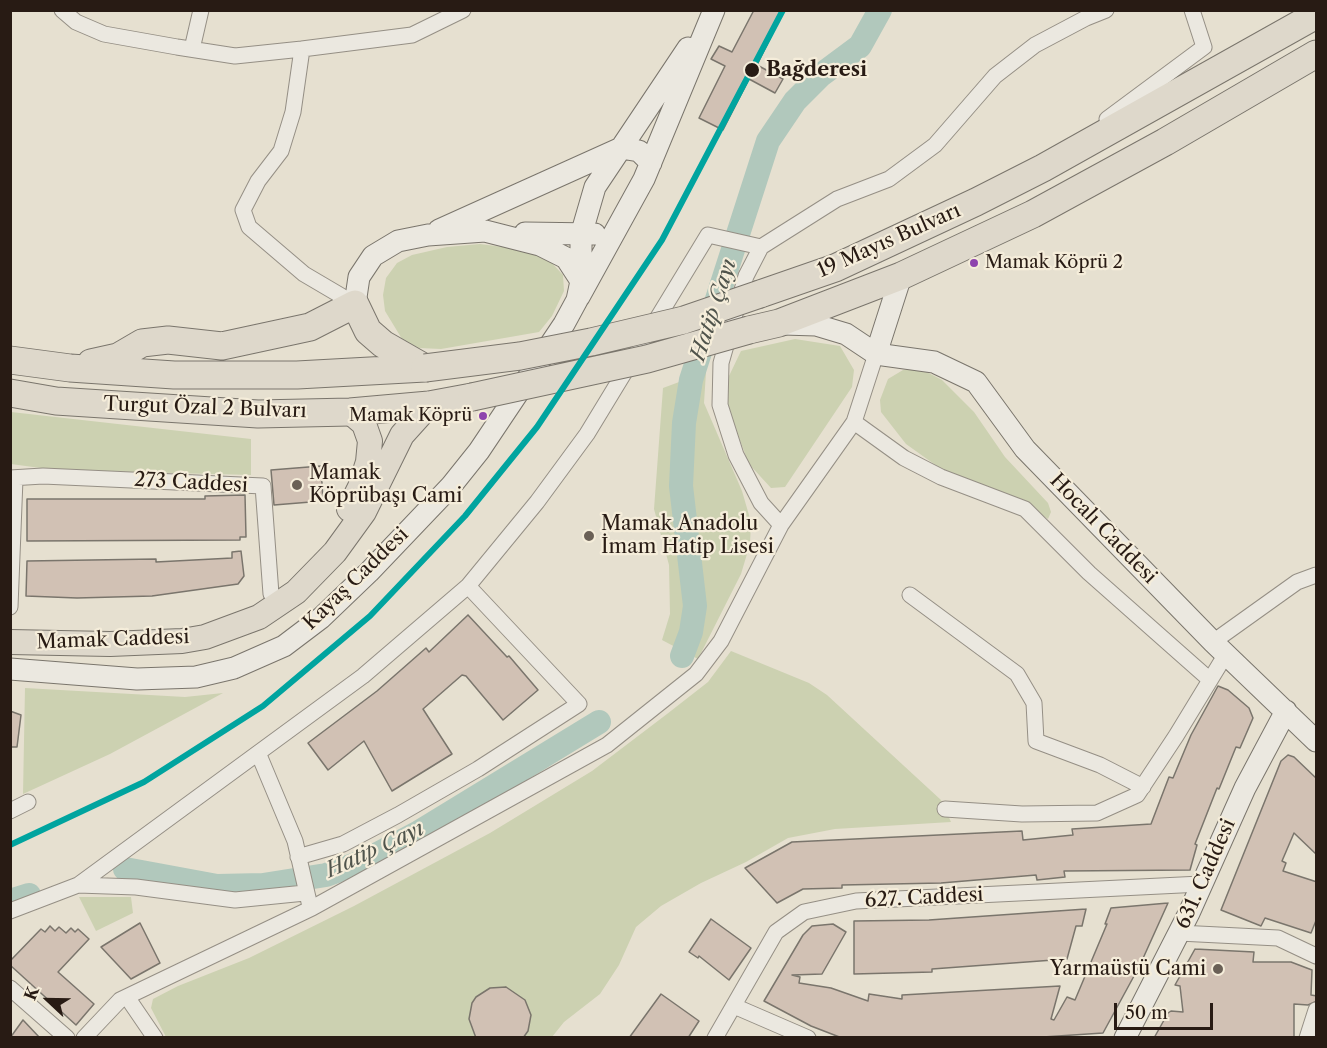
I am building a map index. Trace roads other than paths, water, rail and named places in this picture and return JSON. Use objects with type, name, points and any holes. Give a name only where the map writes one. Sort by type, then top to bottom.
[{"type":"highway","name":"19 Mayıs Bulvarı","points":[[425,369],[520,356],[684,320],[835,267],[897,240],[1043,168],[1317,15]]},
{"type":"highway","name":"19 Mayıs Bulvarı","points":[[472,397],[647,359],[779,323],[901,276],[1033,214],[1165,142],[1283,71],[1317,54]]},
{"type":"highway","name":"19 Mayıs Bulvarı","points":[[1283,71],[1317,69]]},
{"type":"highway","points":[[70,368],[118,357],[142,343],[168,340],[222,346],[310,327],[355,304],[368,331],[383,344],[425,369]]},
{"type":"highway","name":"Turgut Özal 2 Bulvarı","points":[[10,360],[70,368],[174,375],[275,375],[425,369]]},
{"type":"highway","name":"Turgut Özal 2 Bulvarı","points":[[10,393],[56,401],[258,414],[350,412],[429,405],[472,397]]},
{"type":"main road","name":"Mamak Caddesi","points":[[10,642],[110,644],[170,642],[205,637],[259,617],[296,592],[335,552],[364,512],[402,435],[429,405]]},
{"type":"main road","name":"Mamak Caddesi","points":[[10,630],[111,633],[182,629],[205,625],[240,614],[271,594],[308,564],[327,543],[353,504],[368,462],[370,441],[364,424],[350,412]]},
{"type":"street","points":[[62,10],[76,22],[104,34],[235,56],[412,35],[463,10]]},
{"type":"street","points":[[192,49],[201,10]]},
{"type":"street","points":[[579,290],[581,235],[595,187],[714,10]]},
{"type":"street","name":"Kayaş Caddesi","points":[[10,669],[137,679],[196,678],[234,668],[284,646],[321,618],[361,580],[451,486],[478,451],[620,223],[651,163],[714,10]]},
{"type":"street","points":[[782,525],[761,503],[736,455],[720,405],[721,363],[746,276],[761,247],[837,200],[889,179],[935,145],[995,76],[1035,45],[1106,10]]},
{"type":"street","points":[[1043,168],[1204,47],[1192,10]]},
{"type":"street","points":[[302,49],[293,112],[281,151],[258,181],[243,210],[249,227],[304,274],[355,304],[359,277],[373,256],[398,241],[428,235],[485,231],[581,235],[603,233],[620,223]]},
{"type":"street","points":[[428,235],[621,148],[639,151],[651,163]]},
{"type":"street","points":[[485,231],[540,245],[566,258],[579,290]]},
{"type":"street","points":[[10,911],[78,885],[259,755],[363,676],[468,586],[537,502],[587,434],[708,235],[761,247]]},
{"type":"street","points":[[84,1038],[120,1000],[312,908],[607,745],[696,674],[721,641],[782,525],[854,422],[901,276]]},
{"type":"street","points":[[779,323],[816,325],[846,334],[876,354]]},
{"type":"street","name":"Hocalı Caddesi","points":[[876,354],[934,362],[976,382],[1025,448],[1220,648],[1317,741]]},
{"type":"street","points":[[854,422],[904,458],[941,477],[1025,509],[1089,573],[1210,680]]},
{"type":"street","name":"273 Caddesi","points":[[13,478],[43,476],[263,486],[271,594]]},
{"type":"street","points":[[10,607],[13,478]]},
{"type":"street","points":[[945,809],[1022,814],[1097,813],[1137,795],[1210,680],[1220,648],[1296,582],[1317,575]]},
{"type":"street","points":[[299,862],[343,844],[398,815],[478,769],[579,704],[468,586]]},
{"type":"street","points":[[910,595],[1017,674],[1034,703],[1036,741],[1100,765],[1143,787]]},
{"type":"street","name":"631. Caddesi","points":[[1125,1038],[1179,933],[1245,788],[1286,711]]},
{"type":"street","points":[[259,755],[295,841],[304,889],[312,908]]},
{"type":"street","points":[[10,811],[28,802]]},
{"type":"street","name":"627. Caddesi","points":[[715,1038],[776,932],[804,912],[856,901],[1201,884]]},
{"type":"street","points":[[78,885],[136,887],[235,900],[304,889]]},
{"type":"street","points":[[1179,933],[1278,938],[1317,956]]},
{"type":"street","points":[[10,988],[67,1038]]},
{"type":"street","points":[[127,997],[155,1038]]},
{"type":"street","points":[[734,1006],[808,1038]]},
{"type":"street","points":[[1307,1038],[1317,1010]]},
{"type":"waterway","name":"Hatip Çayı","points":[[682,656],[691,632],[695,606],[681,486],[684,423],[691,380],[768,141],[795,101],[821,75],[860,46],[880,10]]},
{"type":"waterway","name":"Hatip Çayı","points":[[125,869],[217,886],[263,885],[326,875],[364,861],[419,832],[599,722]]},
{"type":"waterway","name":"Hatip Çayı","points":[[10,901],[29,895]]},
{"type":"place","name":"Bağderesi","points":[[752,70]]},
{"type":"place","name":"Mamak Köprü 2","points":[[974,263]]},
{"type":"place","name":"Mamak Köprü","points":[[483,416]]},
{"type":"place","name":"Mamak Köprübaşı Cami","points":[[297,485]]},
{"type":"place","name":"Mamak Anadolu İmam Hatip Lisesi","points":[[589,536]]},
{"type":"place","name":"Yarmaüstü Cami","points":[[1218,969]]}]
